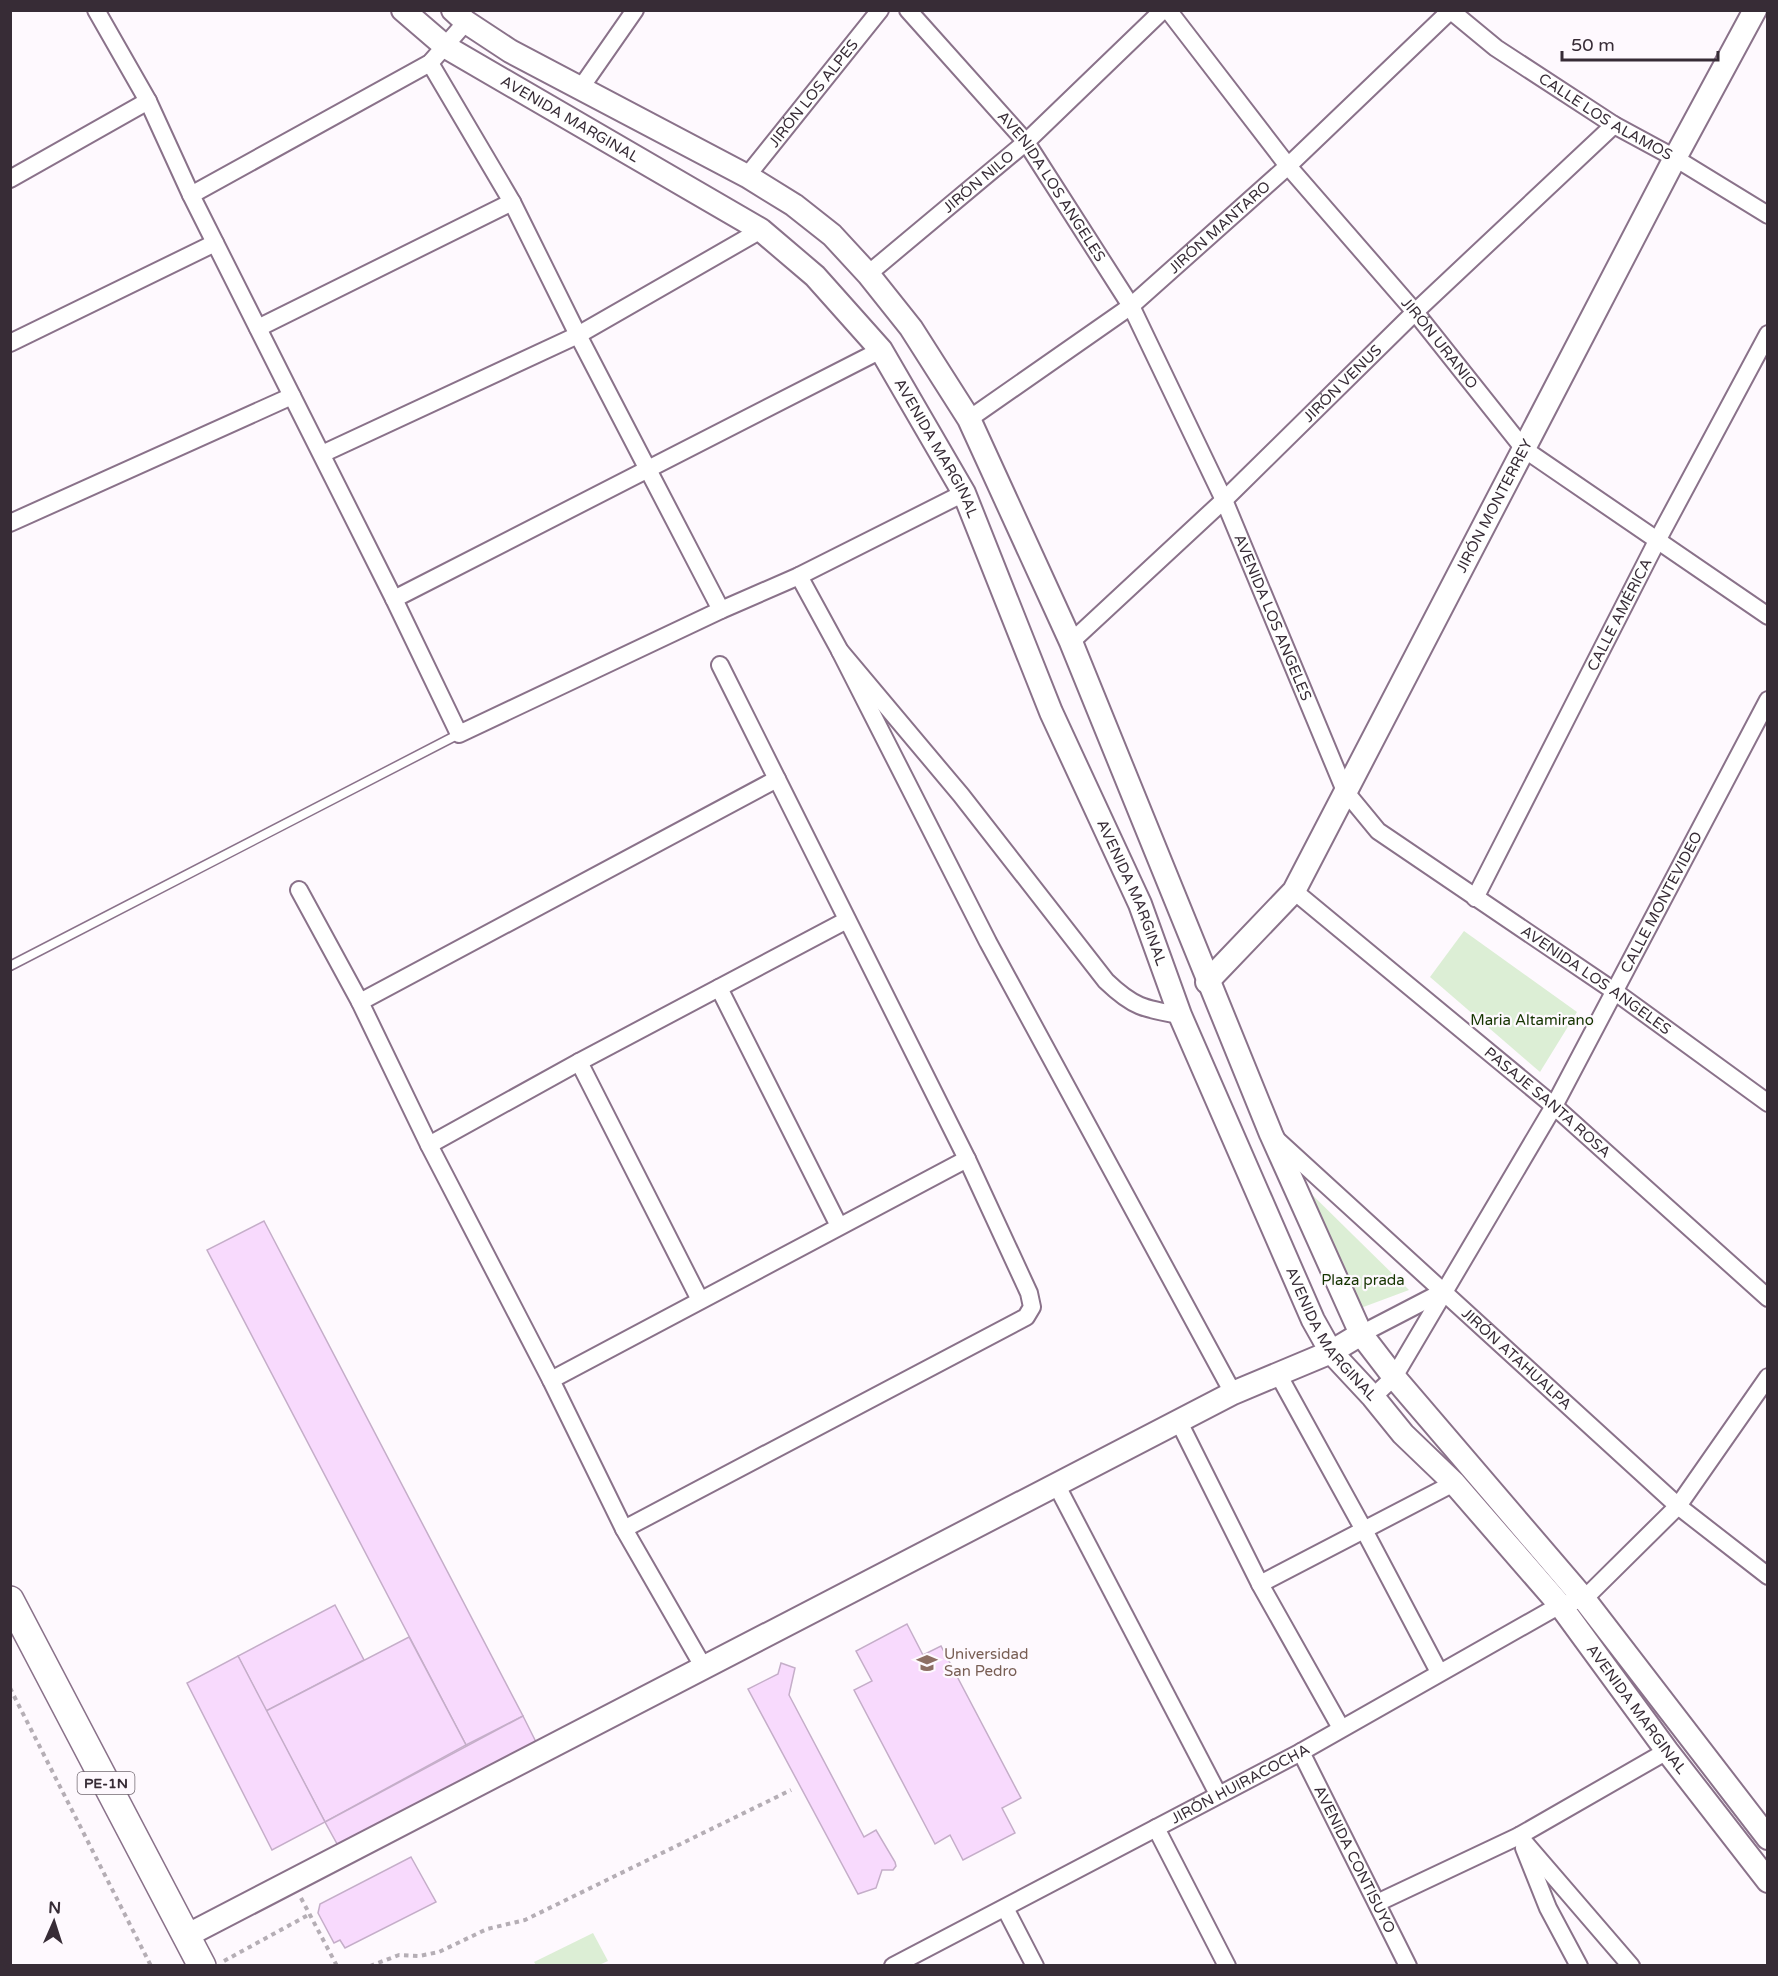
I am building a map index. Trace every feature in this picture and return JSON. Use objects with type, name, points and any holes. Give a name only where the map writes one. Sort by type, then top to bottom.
[{"type":"highway","name":"PE-1N","points":[[10,1600],[202,1965]]},
{"type":"main road","name":"AVENIDA MARGINAL","points":[[403,10],[446,47],[761,230],[815,276],[881,350],[964,493],[1051,712],[1140,904],[1180,1015],[1313,1320],[1331,1352],[1373,1397],[1403,1434],[1454,1483],[1560,1605],[1667,1751],[1767,1881]]},
{"type":"main road","name":"JIRÓN MONTERREY","points":[[1208,982],[1294,891],[1675,158],[1755,10]]},
{"type":"main road","name":"AVENIDA MARGINAL","points":[[460,16],[510,51],[747,176],[794,205],[832,235],[868,274],[911,328],[969,419],[1071,642],[1271,1134],[1361,1334],[1394,1377],[1584,1599],[1767,1838]]},
{"type":"main road","points":[[186,1936],[1233,1394],[1331,1352],[1361,1334]]},
{"type":"street","points":[[96,10],[148,101],[191,195],[322,454],[459,734],[721,610],[799,576],[964,493]]},
{"type":"street","points":[[580,89],[635,10]]},
{"type":"street","name":"JIRÓN LOS ALPES","points":[[747,176],[880,10]]},
{"type":"street","name":"AVENIDA LOS ANGELES","points":[[908,10],[1026,142],[1131,306],[1224,500],[1345,791],[1378,831],[1765,1095]]},
{"type":"street","name":"JIRÓN NILO","points":[[868,274],[1026,142],[1163,10]]},
{"type":"street","name":"JIRÓN URANIO","points":[[1168,10],[1288,166],[1415,312],[1524,449],[1767,616]]},
{"type":"street","name":"JIRÓN MANTARO","points":[[969,419],[1131,306],[1288,166],[1450,11]]},
{"type":"street","name":"CALLE LOS ALAMOS","points":[[1450,11],[1496,48],[1614,125],[1675,158],[1767,215]]},
{"type":"street","points":[[191,195],[430,63],[446,47],[460,16]]},
{"type":"street","points":[[430,63],[512,202],[646,469],[721,610]]},
{"type":"street","points":[[10,179],[148,101]]},
{"type":"street","name":"JIRÓN VENUS","points":[[1071,642],[1224,500],[1415,312],[1614,125]]},
{"type":"street","points":[[258,328],[512,202]]},
{"type":"street","points":[[322,454],[578,335],[761,230]]},
{"type":"street","points":[[10,343],[215,243]]},
{"type":"street","name":"CALLE AMÉRICA","points":[[1475,898],[1658,539],[1767,334]]},
{"type":"street","points":[[394,599],[881,350]]},
{"type":"street","points":[[10,523],[292,396]]},
{"type":"street","points":[[799,576],[840,651],[988,942],[1233,1394]]},
{"type":"street","points":[[840,651],[961,795],[1106,981],[1123,997],[1143,1008],[1180,1015]]},
{"type":"street","points":[[624,1529],[1026,1317],[1032,1307],[1029,1293],[967,1159],[720,665]]},
{"type":"street","name":"CALLE MONTEVIDEO","points":[[1373,1397],[1394,1377],[1554,1106],[1767,700]]},
{"type":"street","points":[[360,1002],[777,779]]},
{"type":"street","points":[[299,890],[360,1002],[429,1145],[551,1380],[624,1529],[704,1668]]},
{"type":"street","name":"PASAJE SANTA ROSA","points":[[1294,891],[1554,1106],[1767,1298]]},
{"type":"street","points":[[429,1145],[579,1062],[847,920]]},
{"type":"street","points":[[719,987],[839,1226]]},
{"type":"street","points":[[579,1062],[700,1300]]},
{"type":"street","name":"JIRÓN ATAHUALPA","points":[[1271,1134],[1678,1506],[1767,1576]]},
{"type":"street","points":[[551,1380],[967,1159]]},
{"type":"street","points":[[1361,1334],[1445,1291]]},
{"type":"street","points":[[1278,1374],[1439,1672]]},
{"type":"street","points":[[1584,1599],[1678,1506],[1767,1377]]},
{"type":"street","points":[[1179,1422],[1260,1584],[1341,1728]]},
{"type":"street","points":[[1260,1584],[1454,1483]]},
{"type":"street","points":[[1057,1486],[1218,1794]]},
{"type":"street","name":"JIRÓN HUIRACOCHA","points":[[893,1965],[1301,1752],[1560,1605],[1584,1599]]},
{"type":"street","points":[[1377,1903],[1520,1836],[1667,1751]]},
{"type":"street","name":"AVENIDA CONTISUYO","points":[[1301,1752],[1408,1965]]},
{"type":"street","points":[[1156,1828],[1227,1965]]},
{"type":"street","points":[[1520,1836],[1548,1908],[1579,1965]]},
{"type":"street","points":[[1520,1836],[1631,1965]]},
{"type":"street","points":[[1005,1908],[1035,1965]]},
{"type":"lane","points":[[10,966],[459,734]]},
{"type":"path","points":[[10,1688],[151,1965]]},
{"type":"path","points":[[370,1965],[399,1955],[418,1956],[440,1952],[487,1929],[525,1920],[791,1790]]},
{"type":"path","points":[[293,1881],[337,1965]]},
{"type":"path","points":[[216,1965],[310,1914]]},
{"type":"green space","name":"Maria Altamirano","points":[[1464,931],[1577,1012],[1540,1072],[1430,977]]},
{"type":"green space","name":"Plaza prada","points":[[1293,1176],[1409,1290],[1350,1312]]},
{"type":"green space","points":[[593,1933],[608,1961],[599,1965],[536,1965],[534,1962]]},
{"type":"building","points":[[264,1221],[523,1716],[466,1745],[207,1250]]},
{"type":"building","points":[[335,1605],[364,1660],[266,1711],[238,1656]]},
{"type":"building","points":[[907,1624],[923,1655],[941,1646],[1021,1798],[1002,1808],[1015,1833],[963,1860],[950,1835],[935,1844],[854,1690],[872,1681],[856,1651]]},
{"type":"building","points":[[409,1637],[466,1745],[325,1822],[266,1711]]},
{"type":"building","points":[[238,1656],[325,1822],[272,1850],[187,1683]]},
{"type":"building","points":[[781,1663],[795,1668],[789,1695],[864,1837],[876,1830],[895,1862],[896,1866],[893,1870],[882,1870],[876,1888],[858,1894],[748,1689],[778,1674]]},
{"type":"building","points":[[523,1716],[537,1744],[341,1851],[325,1822]]},
{"type":"building","points":[[411,1857],[436,1902],[345,1948],[340,1940],[334,1943],[318,1913],[320,1904]]},
{"type":"place","name":"Universidad San Pedro","points":[[927,1663]]}]
